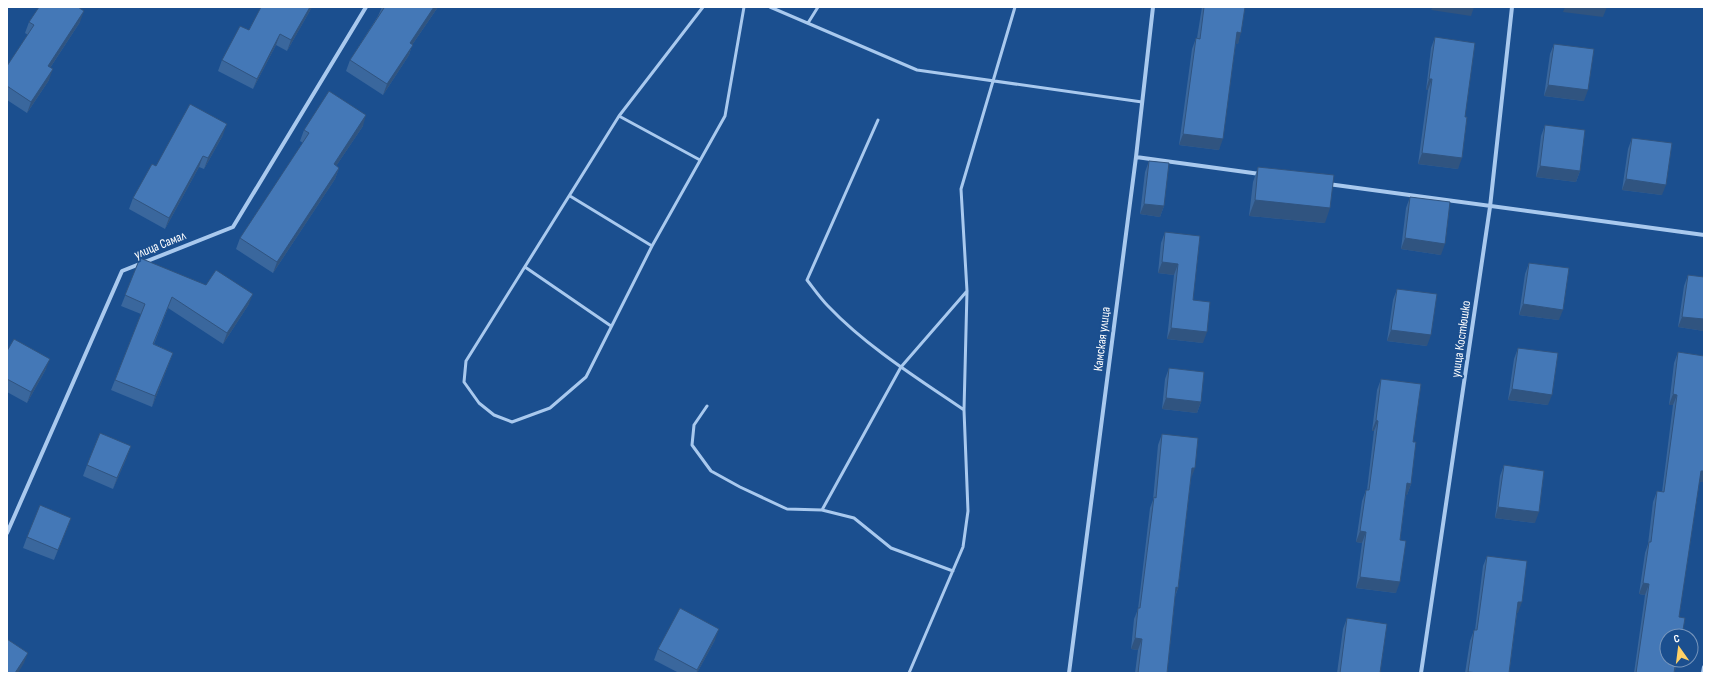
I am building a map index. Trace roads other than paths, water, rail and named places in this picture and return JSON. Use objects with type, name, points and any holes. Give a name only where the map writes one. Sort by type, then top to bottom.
[{"type":"street","name":"улица Самал","points":[[7,533],[122,271],[233,227],[366,7]]},
{"type":"street","name":"Камская улица","points":[[1069,673],[1136,156],[1153,7]]},
{"type":"street","name":"улица Костюшко","points":[[1421,673],[1490,207],[1512,7]]},
{"type":"street","points":[[1136,156],[1262,174]]},
{"type":"street","points":[[1325,183],[1490,207],[1704,235]]},
{"type":"street","points":[[1703,673],[1704,667]]},
{"type":"lane","points":[[703,7],[619,116],[466,361],[464,382],[479,403],[494,415],[512,422],[550,408],[586,377],[652,246],[725,116],[744,7]]},
{"type":"lane","points":[[770,7],[917,70],[1142,102]]},
{"type":"lane","points":[[808,23],[818,7]]},
{"type":"lane","points":[[909,673],[963,547],[968,511],[964,410],[967,291],[961,189],[1015,7]]},
{"type":"lane","points":[[619,116],[700,160]]},
{"type":"lane","points":[[878,120],[807,280],[827,306],[860,335],[900,367],[964,410]]},
{"type":"lane","points":[[570,196],[652,246]]},
{"type":"lane","points":[[525,266],[611,326]]},
{"type":"lane","points":[[822,510],[900,367],[967,291]]},
{"type":"lane","points":[[707,406],[694,425],[692,445],[711,471],[787,509],[822,510],[854,518],[891,548],[953,571]]}]
